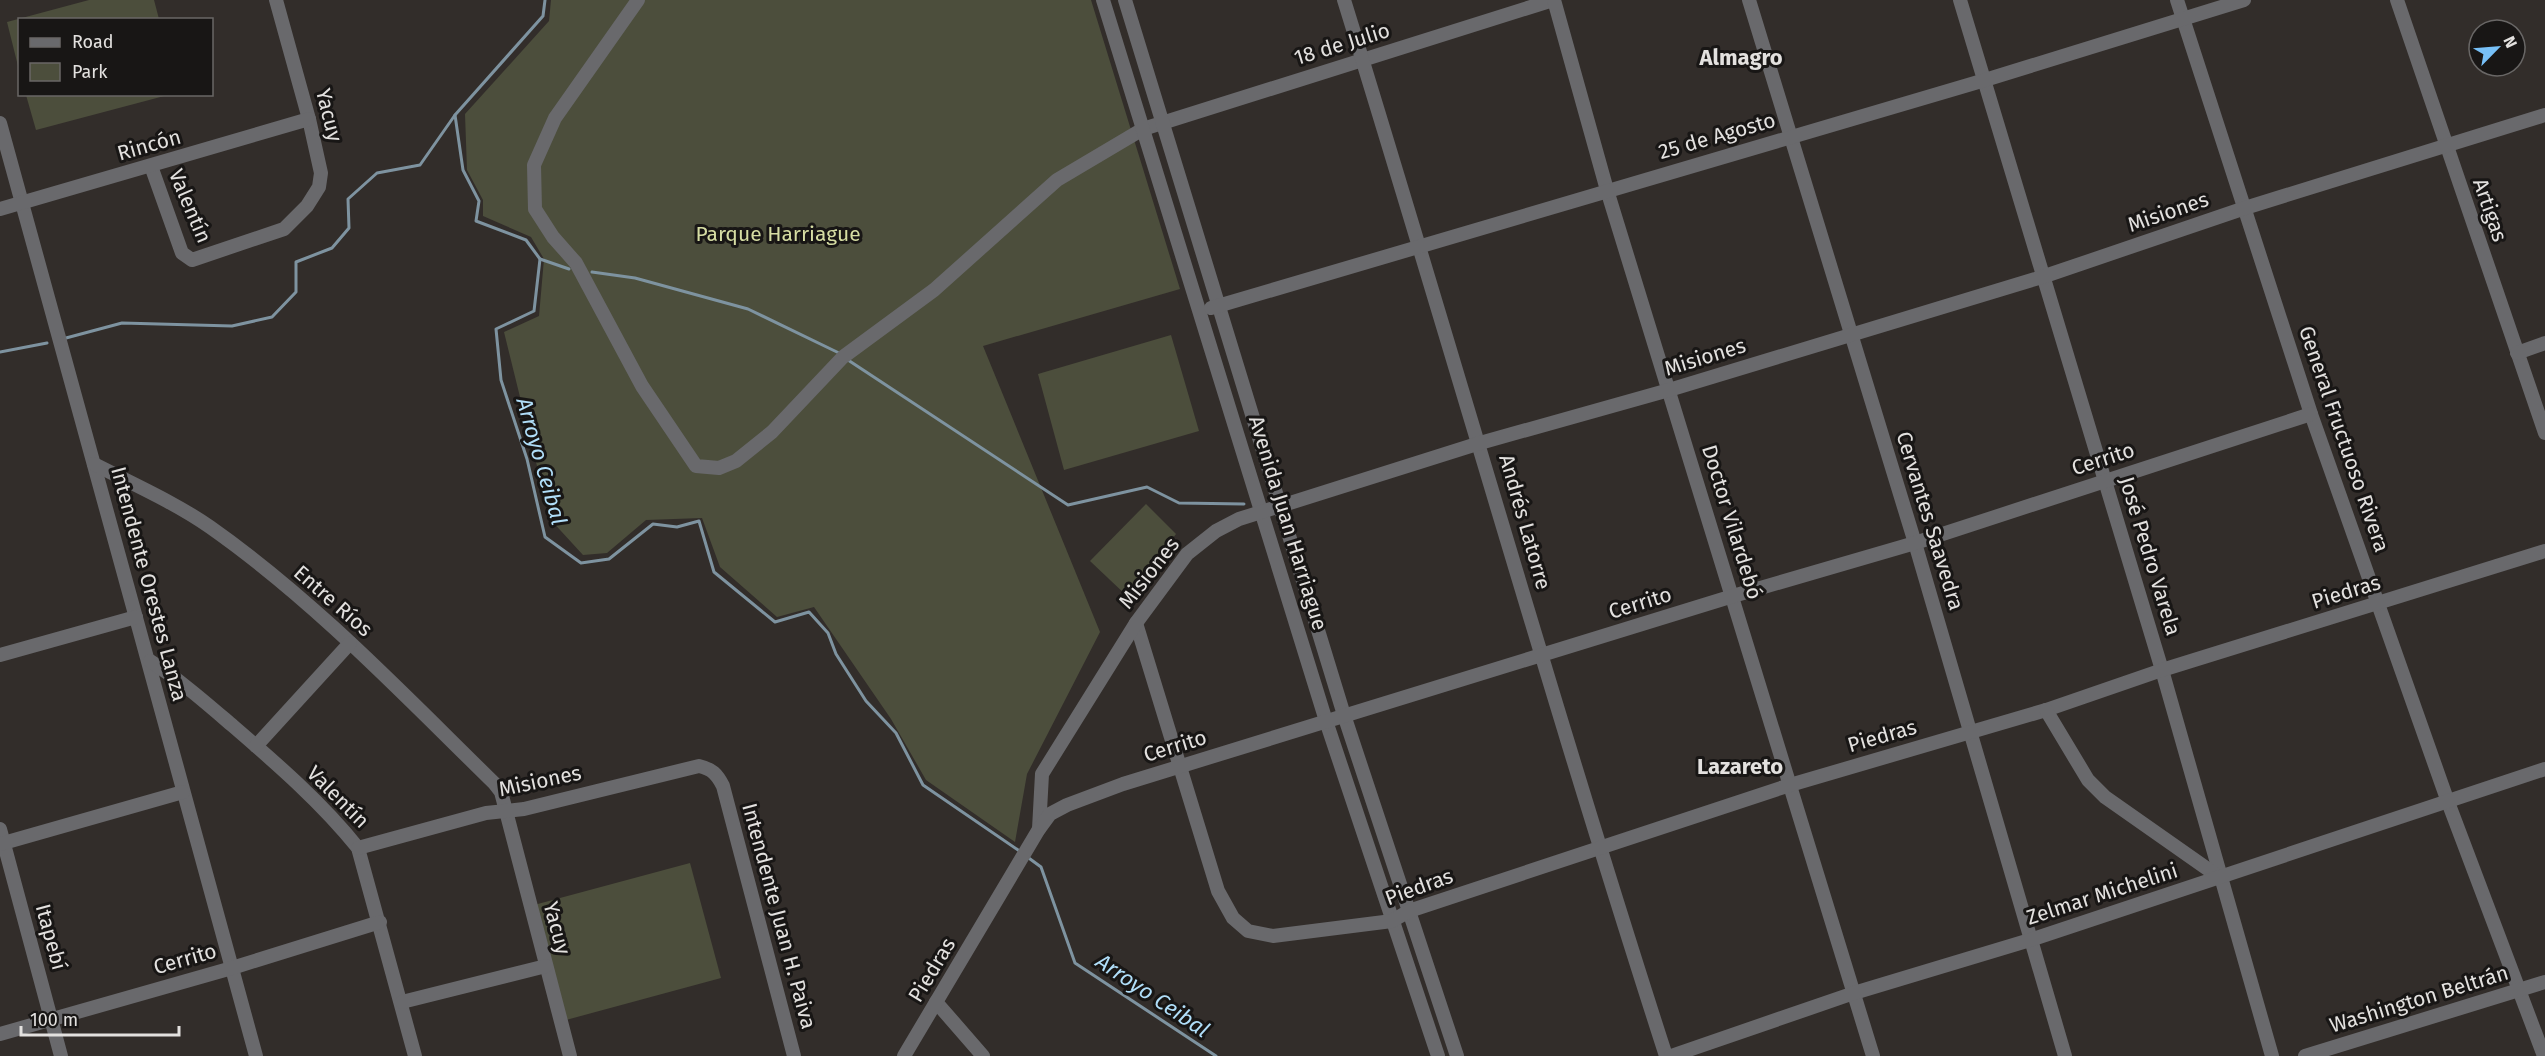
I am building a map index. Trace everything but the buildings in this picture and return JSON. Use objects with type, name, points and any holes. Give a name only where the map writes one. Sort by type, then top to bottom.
[{"type":"street","name":"Yacuy","points":[[192,260],[284,229],[307,206],[319,187],[321,173],[309,119],[276,0]]},
{"type":"street","name":"18 de Julio","points":[[638,0],[555,118],[534,165],[535,209],[553,237],[576,263],[642,386],[696,466],[718,468],[736,461],[772,432],[843,357],[934,290],[1056,180],[1143,129],[1553,0]]},
{"type":"street","name":"Avenida Juan Harriague","points":[[1103,0],[1326,721],[1438,1056]]},
{"type":"street","name":"Avenida Juan Harriague","points":[[1125,0],[1344,715],[1457,1056]]},
{"type":"street","name":"Andrés Latorre","points":[[1344,0],[1480,443],[1598,848],[1666,1056]]},
{"type":"street","name":"Doctor Vilardebó","points":[[1553,0],[1607,190],[1873,1056]]},
{"type":"street","name":"Cervantes Saavedra","points":[[1749,0],[1915,543],[2065,1056]]},
{"type":"street","name":"José Pedro Varela","points":[[1960,0],[2162,670],[2219,878],[2272,1056]]},
{"type":"street","name":"General Fructuoso Rivera","points":[[2177,0],[2311,414],[2448,802],[2544,1056]]},
{"type":"street","name":"25 de Agosto","points":[[1201,311],[1985,80],[2244,0]]},
{"type":"street","name":"Artigas","points":[[2397,0],[2545,433]]},
{"type":"street","name":"Misiones","points":[[1039,829],[1042,774],[1136,622],[1187,554],[1216,531],[1262,511],[1480,443],[1669,390],[2042,277],[2245,208],[2545,115]]},
{"type":"street","name":"Rincón","points":[[0,209],[309,119]]},
{"type":"street","name":"Intendente Orestes Lanza","points":[[0,123],[150,661],[183,792],[256,1056]]},
{"type":"street","name":"Valentín","points":[[151,166],[182,253],[192,260]]},
{"type":"street","points":[[2517,353],[2545,344]]},
{"type":"street","name":"Cerrito","points":[[1014,875],[1039,829],[1050,814],[1067,805],[1179,766],[1344,715],[1915,543],[2311,414]]},
{"type":"street","name":"Entre Ríos","points":[[94,464],[170,502],[209,526],[250,557],[350,643],[494,783],[501,792],[504,812]]},
{"type":"street","name":"Piedras","points":[[1179,766],[1218,891],[1233,918],[1248,931],[1272,936],[1392,921],[1409,910],[1790,785],[2046,710],[2162,670],[2378,605],[2545,551]]},
{"type":"street","points":[[0,655],[136,617]]},
{"type":"street","points":[[1136,622],[1179,766]]},
{"type":"street","points":[[256,746],[350,643]]},
{"type":"street","name":"Valentín","points":[[150,661],[174,676],[256,746],[339,824],[358,848],[415,1056]]},
{"type":"street","points":[[2046,710],[2083,772],[2105,797],[2219,878]]},
{"type":"street","name":"Misiones","points":[[358,848],[486,813],[504,812],[699,766],[717,774],[723,786]]},
{"type":"street","name":"Zelmar Michelini","points":[[1671,1056],[1854,993],[2219,878],[2545,769]]},
{"type":"street","name":"Intendente Juan H. Paiva","points":[[723,786],[794,1056]]},
{"type":"street","points":[[2,843],[183,792]]},
{"type":"street","name":"Yacuy","points":[[504,812],[570,1056]]},
{"type":"street","name":"Itapebí","points":[[0,829],[62,1056]]},
{"type":"street","name":"Piedras","points":[[904,1056],[1014,875]]},
{"type":"street","name":"Cerrito","points":[[0,1034],[232,968],[380,922]]},
{"type":"street","points":[[402,1002],[546,966]]},
{"type":"street","name":"Washington Beltrán","points":[[2305,1056],[2545,982]]},
{"type":"street","points":[[936,1002],[983,1056]]},
{"type":"green space","points":[[89,0],[154,0],[159,18],[22,18]]},
{"type":"green space","name":"Parque Harriague","points":[[551,0],[1091,0],[1180,289],[983,346],[1100,632],[1027,774],[1015,842],[926,780],[891,719],[814,607],[777,617],[720,567],[702,518],[646,520],[607,553],[583,555],[550,519],[504,332],[539,316],[544,259],[531,237],[483,216],[483,200],[467,170],[465,114],[549,21]]},
{"type":"green space","points":[[18,19],[18,66],[7,22]]},
{"type":"green space","points":[[27,96],[164,96],[36,130]]},
{"type":"green space","points":[[1171,335],[1199,431],[1064,470],[1038,374]]},
{"type":"green space","points":[[1146,504],[1176,534],[1127,596],[1090,561]]},
{"type":"green space","points":[[690,863],[721,978],[566,1020],[534,905]]},
{"type":"waterway","name":"Arroyo Ceibal","points":[[545,0],[543,16],[455,115],[463,170],[479,201],[476,221],[526,240],[540,259],[534,311],[496,329],[501,380],[527,459],[545,537],[581,563],[609,559],[653,524],[677,527],[699,521],[714,572],[775,622],[809,612],[828,633],[836,654],[866,701],[896,733],[923,785],[1021,852]]},
{"type":"waterway","points":[[66,338],[122,323],[232,326],[272,317],[296,292],[296,262],[332,248],[349,228],[348,199],[377,173],[420,165],[455,115]]},
{"type":"waterway","points":[[540,259],[569,269]]},
{"type":"waterway","points":[[592,272],[635,278],[748,309],[839,353]]},
{"type":"waterway","points":[[0,352],[47,343]]},
{"type":"waterway","points":[[848,360],[1068,505],[1147,487],[1179,503],[1244,504]]},
{"type":"waterway","name":"Arroyo Ceibal","points":[[1026,856],[1041,867],[1075,963],[1216,1056]]},
{"type":"district","name":"Almagro","points":[[1741,57]]},
{"type":"district","name":"Lazareto","points":[[1740,766]]}]
